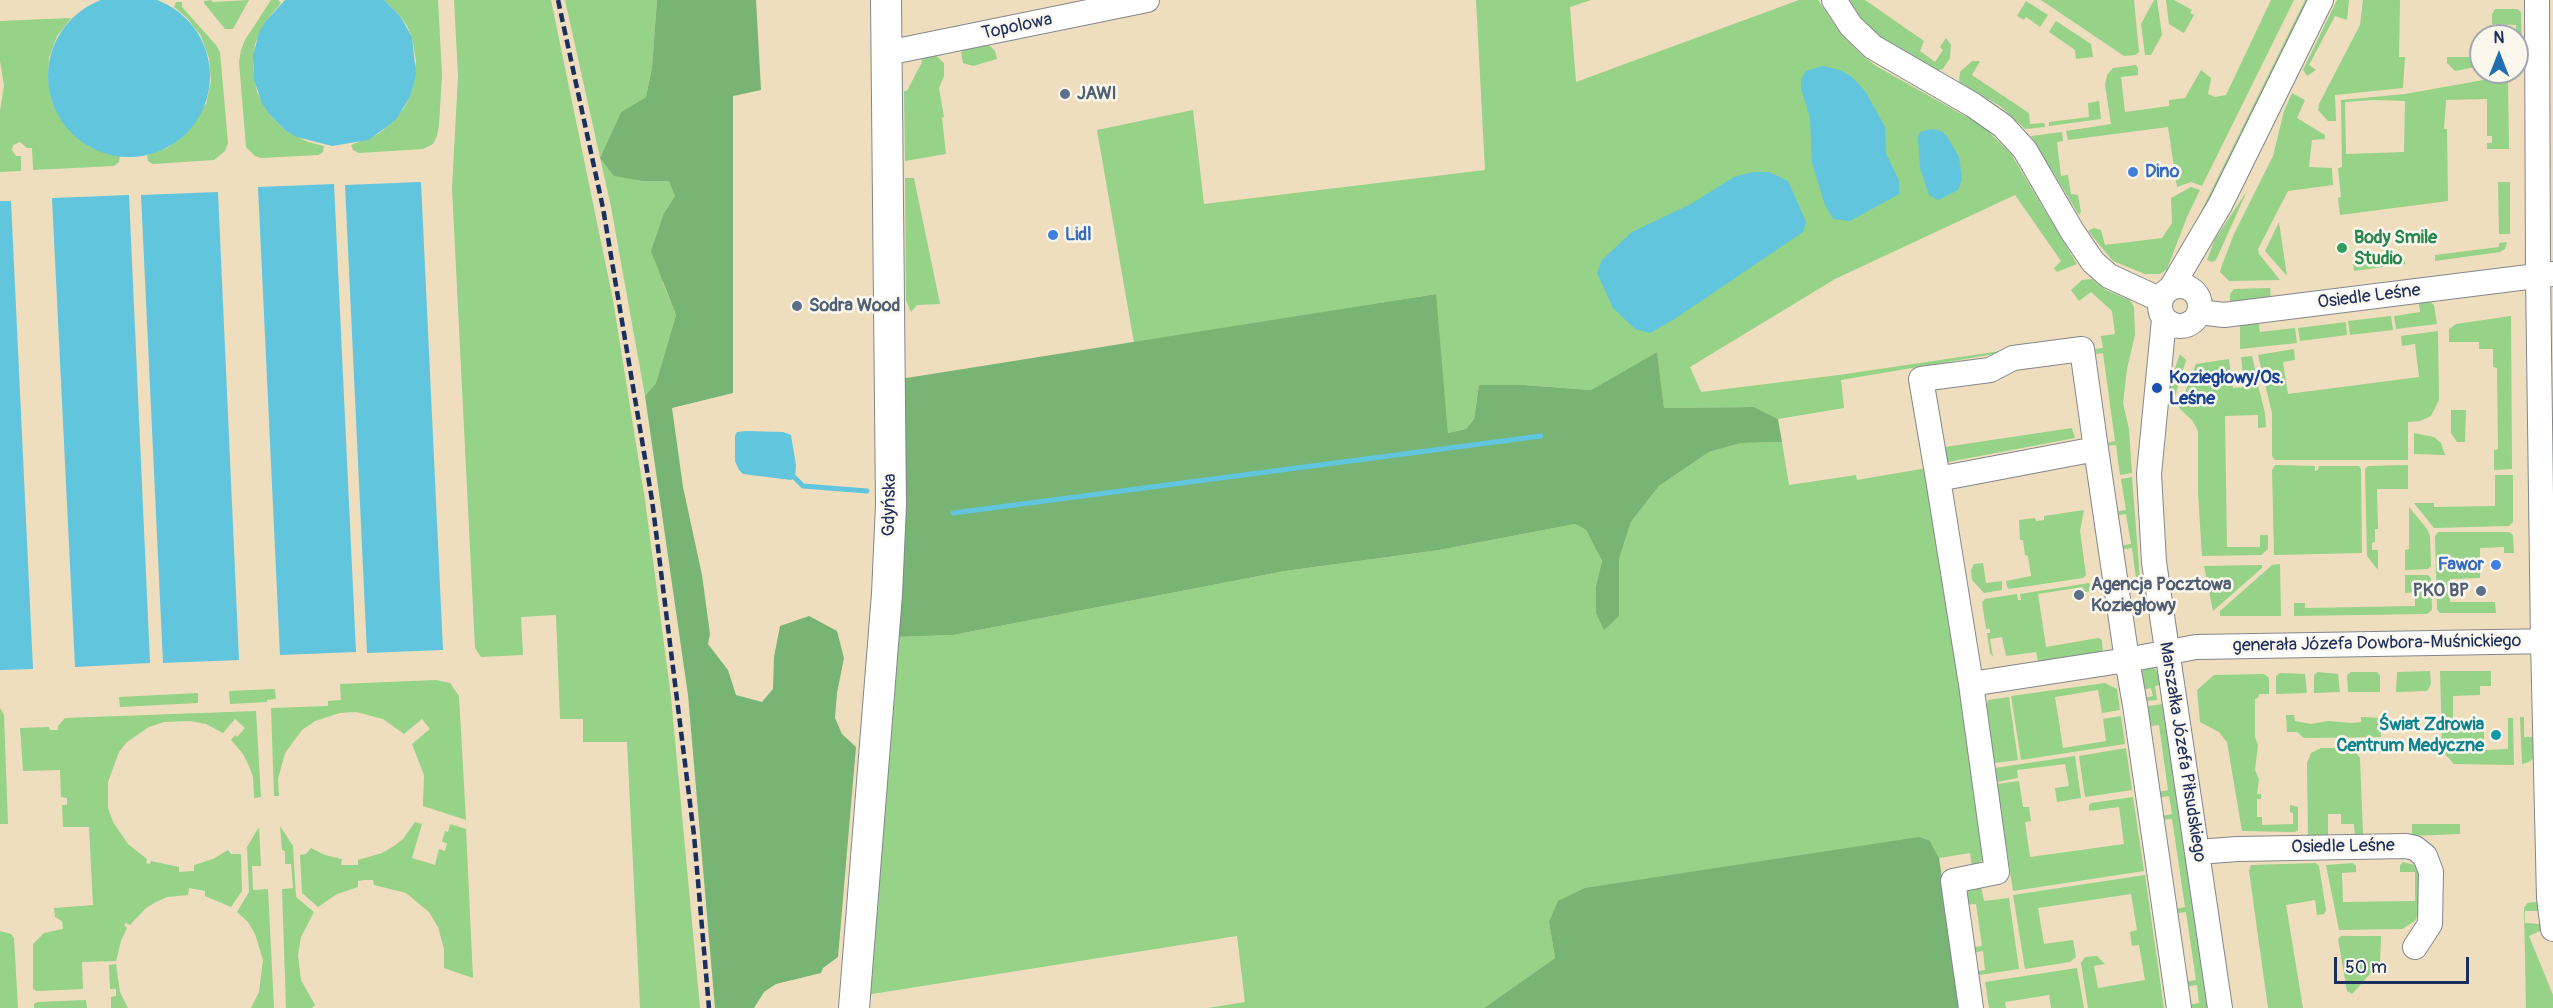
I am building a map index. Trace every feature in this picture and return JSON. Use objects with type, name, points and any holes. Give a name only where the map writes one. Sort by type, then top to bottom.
[{"type":"main road","name":"Gdyńska","points":[[854,1008],[885,617],[890,516],[886,0]]},
{"type":"street","name":"Topolowa","points":[[887,53],[1147,0]]},
{"type":"street","points":[[1834,0],[1851,26],[1873,48],[1973,105],[2003,126],[2032,161],[2072,231],[2093,262],[2109,276],[2179,307]]},
{"type":"street","name":"Marszałka Józefa Piłsudskiego","points":[[2220,1008],[2154,562],[2150,503],[2150,452],[2157,388],[2179,307],[2198,272],[2220,205],[2321,0]]},
{"type":"street","points":[[2537,0],[2546,275],[2548,641]]},
{"type":"street","name":"Osiedle Leśne","points":[[2179,307],[2224,315],[2546,275]]},
{"type":"street","points":[[1971,1008],[1953,880],[1997,872],[1971,684],[1921,379],[1990,370],[2013,358],[2082,349],[2179,1008]]},
{"type":"street","points":[[1938,479],[2096,449]]},
{"type":"street","name":"generała Józefa Dowbora-Muśnickiego","points":[[1971,684],[2127,660],[2166,651],[2212,646],[2548,641],[2550,861]]},
{"type":"street","name":"Osiedle Leśne","points":[[2197,852],[2238,849],[2406,846],[2415,848],[2425,856],[2431,872],[2430,924],[2415,948]]},
{"type":"street","points":[[2550,861],[2549,898],[2553,929]]},
{"type":"green space","points":[[212,0],[212,2],[249,0],[233,29],[225,29],[204,3],[204,1]]},
{"type":"green space","points":[[271,0],[278,0],[281,3],[265,22],[255,44],[253,68],[257,92],[269,114],[286,131],[308,142],[324,146],[323,152],[318,155],[261,158],[255,156],[246,147],[239,62],[241,50]]},
{"type":"green space","points":[[384,0],[438,0],[442,75],[439,125],[433,144],[423,149],[359,153],[353,150],[351,145],[378,134],[404,108],[410,97],[416,61],[412,37],[407,26]]},
{"type":"green space","points":[[454,0],[551,0],[613,300],[645,500],[671,697],[700,1008],[640,1008],[627,742],[583,742],[583,719],[560,719],[556,615],[521,617],[523,655],[481,657],[475,648],[452,188],[458,76]]},
{"type":"green space","points":[[565,0],[657,0],[652,67],[646,97],[621,112],[600,158]]},
{"type":"green space","points":[[657,0],[756,0],[761,90],[733,96],[733,393],[672,408],[683,487],[702,575],[710,634],[708,644],[728,670],[736,695],[762,702],[773,689],[774,657],[780,626],[809,616],[837,631],[844,658],[835,718],[842,734],[856,747],[838,957],[823,968],[821,973],[776,984],[764,992],[754,1008],[715,1008],[688,695],[645,396],[656,383],[676,315],[651,251],[664,213],[675,196],[669,181],[643,181],[614,176],[600,158],[621,112],[646,97],[652,67]]},
{"type":"green space","points":[[1476,0],[1591,0],[1570,7],[1576,82],[1799,0],[1818,0],[1842,36],[1863,56],[1876,66],[1972,120],[1987,130],[2011,154],[2077,264],[2057,272],[2054,268],[2061,261],[2015,195],[1835,279],[1690,367],[1701,392],[1839,375],[2097,337],[1841,380],[1844,408],[1778,419],[1754,407],[1664,408],[1657,352],[1591,390],[1524,385],[1479,385],[1474,419],[1466,429],[1448,433],[1435,294],[1134,343],[1097,130],[1193,110],[1204,204],[1485,170]]},
{"type":"green space","points":[[1843,0],[1865,0],[1924,41],[1920,51],[1935,62],[1943,50],[1940,47],[1946,38],[1951,45],[1950,58],[1943,69],[1931,72],[1879,42]]},
{"type":"green space","points":[[2041,0],[2134,0],[2139,52],[2135,55],[2124,56]]},
{"type":"green space","points":[[2154,0],[2157,0],[2162,35],[2151,55],[2145,55],[2141,24]]},
{"type":"green space","points":[[2166,0],[2174,0],[2192,10],[2190,13],[2194,15],[2184,33],[2169,24]]},
{"type":"green space","points":[[2271,0],[2294,0],[2202,186],[2191,182],[2177,187],[2168,127],[2068,140],[2066,131],[2111,124],[2105,85],[2107,75],[2113,68],[2136,65],[2138,68],[2138,75],[2121,77],[2125,112],[2169,106],[2169,100],[2185,98],[2201,70],[2211,78],[2208,94],[2215,97],[2226,95]]},
{"type":"green space","points":[[2305,0],[2310,0],[2208,207],[2192,230]]},
{"type":"green space","points":[[2337,0],[2349,0],[2347,20],[2335,16],[2309,65],[2316,70],[2307,76],[2303,70]]},
{"type":"green space","points":[[2363,0],[2400,0],[2399,57],[2405,57],[2403,88],[2335,95],[2336,121],[2328,121],[2318,110],[2319,104],[2360,25]]},
{"type":"green space","points":[[2026,1],[2048,15],[2040,27],[2026,17],[2024,20],[2017,16]]},
{"type":"green space","points":[[176,2],[182,2],[182,7],[220,52],[228,143],[225,151],[214,160],[153,164],[148,161],[147,155],[169,147],[206,104],[211,81],[209,58],[201,36],[187,18],[174,7]]},
{"type":"green space","points":[[2495,9],[2517,9],[2521,12],[2521,24],[2492,24],[2492,14]]},
{"type":"green space","points":[[71,18],[57,36],[49,58],[48,81],[53,104],[72,133],[90,147],[120,156],[119,162],[114,166],[33,170],[32,148],[27,148],[20,142],[13,145],[12,150],[16,156],[21,156],[21,171],[0,172],[0,111],[4,86],[0,61],[0,21]]},
{"type":"green space","points":[[2056,21],[2091,44],[2093,57],[2076,59],[2075,50],[2049,32]]},
{"type":"green space","points":[[988,44],[995,51],[997,59],[973,66],[963,63],[961,53],[964,49]]},
{"type":"green space","points":[[934,54],[944,63],[944,76],[939,88],[944,117],[942,118],[946,154],[905,161],[904,91],[907,91],[922,62],[921,57]]},
{"type":"green space","points":[[2447,57],[2469,57],[2469,68],[2455,71],[2447,63]]},
{"type":"green space","points":[[1972,61],[1980,61],[1972,75],[2029,113],[2030,124],[2044,123],[2045,127],[2025,129],[2000,106],[1959,82],[1960,72]]},
{"type":"green space","points":[[2469,83],[2508,84],[2509,149],[2487,149],[2487,143],[2492,143],[2492,136],[2487,136],[2487,99],[2446,100],[2444,129],[2447,129],[2448,201],[2340,215],[2338,168],[2342,167],[2341,100],[2405,94]],"holes":[[[2405,101],[2404,152],[2346,154],[2345,102]]]},
{"type":"green space","points":[[2292,93],[2305,100],[2297,118],[2325,135],[2325,139],[2312,140],[2309,167],[2332,168],[2333,185],[2288,191],[2258,249],[2259,254],[2280,280],[2229,281],[2220,272],[2222,265],[2234,234],[2273,156],[2284,111]]},
{"type":"green space","points":[[2099,101],[2101,119],[2049,126],[2049,122],[2089,117],[2088,103]]},
{"type":"green space","points":[[2062,132],[2063,141],[2057,142],[2061,176],[2068,175],[2071,194],[2078,195],[2081,212],[2079,215],[2031,136]]},
{"type":"green space","points":[[600,158],[643,181],[670,181],[675,196],[664,213],[663,283],[676,315],[656,383],[645,396],[611,207]]},
{"type":"green space","points":[[905,178],[914,178],[940,304],[917,305],[911,312],[906,300]]},
{"type":"green space","points":[[2498,182],[2510,182],[2510,234],[2499,234]]},
{"type":"green space","points":[[2191,187],[2200,190],[2167,269],[2160,274],[2145,274],[2113,261],[2088,231],[2094,228],[2101,230],[2105,245],[2162,238],[2172,223],[2171,198]]},
{"type":"green space","points":[[2247,191],[2216,260],[2212,262],[2207,260],[2215,239]]},
{"type":"green space","points":[[2279,222],[2287,276],[2265,251]]},
{"type":"green space","points":[[2507,242],[2505,249],[2500,252],[2435,261],[2435,255],[2499,247],[2499,243]]},
{"type":"green space","points":[[2405,258],[2405,264],[2354,271],[2353,264]]},
{"type":"green space","points":[[2092,279],[2106,290],[2130,300],[2134,307],[2135,335],[2127,369],[2123,403],[2129,429],[2132,473],[2120,475],[2116,445],[2102,446],[2102,444],[2115,441],[2103,353],[2090,355],[2089,350],[2103,348],[2101,336],[2115,334],[2112,311],[2091,292],[2079,301],[2071,290],[2082,280]]},
{"type":"green space","points":[[2270,288],[2271,301],[2230,305],[2230,294],[2234,289]]},
{"type":"green space","points":[[1436,294],[1448,433],[1466,429],[1474,419],[1479,385],[1524,385],[1591,390],[1657,352],[1664,408],[1754,407],[1778,419],[1782,442],[1741,443],[1709,452],[1659,486],[1631,522],[1619,559],[1619,616],[1604,630],[1596,613],[1596,586],[1602,561],[1586,530],[1575,524],[1439,550],[1285,571],[953,635],[894,637],[900,379]]},
{"type":"green space","points":[[2418,299],[2428,300],[2434,305],[2437,324],[2396,329],[2394,316],[2420,312]]},
{"type":"green space","points":[[2391,316],[2393,330],[2350,335],[2348,321]]},
{"type":"green space","points":[[2511,316],[2512,469],[2494,470],[2494,450],[2498,449],[2497,368],[2493,367],[2493,349],[2479,349],[2479,342],[2449,342],[2449,329],[2456,324]]},
{"type":"green space","points":[[2258,319],[2260,332],[2295,328],[2297,343],[2240,349],[2240,322]]},
{"type":"green space","points":[[2346,322],[2347,335],[2300,341],[2298,328]]},
{"type":"green space","points":[[2438,331],[2439,400],[2431,416],[2420,421],[2408,422],[2408,460],[2275,460],[2272,456],[2272,413],[2258,355],[2294,349],[2295,360],[2283,362],[2288,394],[2419,377],[2415,344],[2402,346],[2401,336]]},
{"type":"green space","points":[[2180,354],[2186,360],[2173,403],[2168,388]]},
{"type":"green space","points":[[2252,356],[2257,377],[2232,379],[2233,388],[2245,387],[2245,382],[2257,381],[2266,427],[2258,428],[2258,415],[2225,416],[2227,547],[2260,547],[2260,535],[2268,535],[2268,549],[2261,555],[2202,556],[2198,493],[2198,431],[2192,420],[2179,408],[2196,364],[2229,359],[2231,376],[2243,375],[2241,357]]},
{"type":"green space","points":[[2451,410],[2466,410],[2465,442],[2457,442],[2451,433]]},
{"type":"green space","points":[[2072,428],[2075,438],[1948,462],[1944,462],[1938,448]]},
{"type":"green space","points":[[2414,433],[2434,437],[2441,443],[2445,455],[2414,454]]},
{"type":"green space","points":[[1782,442],[1789,485],[1856,475],[1857,480],[1927,468],[1984,850],[1979,864],[1972,867],[1970,853],[1939,858],[1930,841],[1549,922],[1555,958],[1484,1008],[1208,1008],[1245,1002],[1237,936],[866,995],[894,637],[953,635],[1285,571],[1439,550],[1575,524],[1586,530],[1602,561],[1596,586],[1619,616],[1619,559],[1631,522],[1659,486],[1709,452],[1741,443]]},
{"type":"green space","points":[[2275,465],[2315,466],[2315,471],[2319,466],[2359,466],[2361,469],[2362,553],[2274,555],[2272,470]]},
{"type":"green space","points":[[2408,465],[2408,489],[2377,489],[2378,529],[2375,529],[2375,542],[2372,543],[2372,550],[2378,550],[2378,570],[2367,556],[2365,469],[2368,466]]},
{"type":"green space","points":[[2495,475],[2513,475],[2513,522],[2509,526],[2434,528],[2414,503],[2434,503],[2434,507],[2495,506]]},
{"type":"green space","points":[[2132,477],[2141,608],[2137,582],[2123,584],[2123,580],[2136,578],[2132,548],[2118,550],[2118,546],[2131,544],[2126,514],[2113,516],[2112,512],[2126,510],[2121,479]]},
{"type":"green space","points":[[2409,507],[2430,536],[2431,566],[2428,569],[2405,570],[2405,550],[2409,549]]},
{"type":"green space","points":[[2084,510],[2080,531],[2086,575],[2083,578],[2009,589],[2006,581],[2031,576],[2028,556],[2025,555],[2023,540],[2020,540],[2019,520],[2035,518],[2036,521],[2044,520],[2044,516]]},
{"type":"green space","points":[[2438,532],[2509,532],[2513,535],[2514,553],[2504,553],[2504,547],[2480,548],[2480,578],[2450,579],[2450,602],[2495,602],[2496,613],[2440,613],[2437,609],[2435,536]]},
{"type":"green space","points":[[1983,563],[1986,583],[2002,581],[2002,590],[1984,593],[1972,580],[1971,570],[1974,564]]},
{"type":"green space","points":[[2280,564],[2281,616],[2220,616],[2220,611],[2272,565]]},
{"type":"green space","points":[[2262,565],[2262,568],[2213,611],[2204,566]]},
{"type":"green space","points":[[2405,575],[2428,575],[2431,578],[2432,610],[2427,614],[2294,616],[2294,603],[2305,603],[2305,608],[2415,606],[2415,592],[2405,593]]},
{"type":"green space","points":[[2089,583],[2093,591],[2084,592],[2083,587],[2038,594],[2046,647],[2098,638],[2102,640],[2103,655],[2039,666],[2036,652],[2006,656],[2002,637],[1990,639],[1993,657],[1990,653],[1987,633],[1990,633],[1990,629],[1986,629],[1982,602],[1985,599],[2017,594],[2018,600],[2021,600],[2020,594]]},
{"type":"green space","points":[[2145,667],[2154,667],[2158,673],[2160,685],[2155,686],[2157,700],[2145,701],[2145,698],[2153,696],[2151,688],[2142,690],[2141,672]]},
{"type":"green space","points":[[2430,671],[2431,684],[2427,691],[2396,692],[2397,672]]},
{"type":"green space","points":[[2440,671],[2491,671],[2491,686],[2480,686],[2480,695],[2453,696],[2453,719],[2484,719],[2484,750],[2508,749],[2508,718],[2513,718],[2514,765],[2454,764],[2444,753]]},
{"type":"green space","points":[[2318,672],[2338,674],[2340,692],[2314,693],[2314,675]]},
{"type":"green space","points":[[2351,672],[2377,672],[2380,676],[2380,692],[2348,692],[2347,675]]},
{"type":"green space","points":[[2280,673],[2305,674],[2307,693],[2276,694],[2276,676]]},
{"type":"green space","points":[[2264,674],[2269,678],[2269,694],[2259,694],[2255,699],[2255,737],[2258,745],[2255,770],[2259,779],[2257,794],[2261,794],[2261,799],[2257,799],[2257,817],[2262,817],[2262,825],[2293,824],[2290,805],[2298,807],[2298,830],[2295,832],[2242,831],[2227,742],[2219,732],[2200,722],[2197,690],[2214,675]]},
{"type":"green space","points":[[436,680],[450,683],[459,696],[466,820],[423,806],[424,775],[412,744],[430,729],[422,719],[404,734],[383,719],[356,712],[340,713],[315,721],[302,730],[285,753],[278,779],[279,796],[274,796],[271,708],[328,706],[328,701],[341,700],[340,684]]},
{"type":"green space","points":[[2105,683],[2117,689],[2120,710],[2102,713],[2098,690],[2055,697],[2063,748],[2106,741],[2103,719],[2121,716],[2125,744],[2021,760],[2011,696]]},
{"type":"green space","points":[[275,689],[276,699],[267,700],[267,702],[230,704],[229,691]]},
{"type":"green space","points":[[198,693],[198,703],[120,707],[119,697]]},
{"type":"green space","points":[[2009,697],[2018,760],[1994,763],[1986,707],[1988,700]]},
{"type":"green space","points":[[2163,704],[2170,733],[2210,1008],[2187,1008],[2186,1005],[2199,1003],[2197,985],[2184,987],[2183,982],[2196,980],[2186,912],[2172,914],[2172,910],[2185,907],[2172,819],[2159,820],[2158,817],[2172,814],[2169,796],[2156,798],[2155,793],[2168,790],[2159,725],[2145,727],[2142,707]]},
{"type":"green space","points":[[0,708],[4,715],[8,824],[0,824]]},
{"type":"green space","points":[[256,711],[261,797],[254,798],[253,777],[249,766],[243,754],[231,740],[245,728],[235,719],[223,733],[206,724],[190,721],[164,722],[149,727],[127,742],[119,752],[108,782],[108,808],[113,822],[128,844],[147,859],[146,863],[150,864],[151,861],[179,867],[179,872],[194,871],[194,865],[213,859],[228,850],[231,854],[241,854],[242,891],[231,907],[205,896],[205,891],[189,888],[188,895],[167,897],[146,908],[130,925],[126,923],[124,925],[127,928],[116,961],[82,962],[83,989],[37,991],[33,989],[33,944],[44,933],[63,929],[62,921],[55,917],[54,908],[93,905],[89,827],[63,827],[62,805],[67,805],[67,798],[61,797],[60,770],[23,771],[20,728],[49,727],[50,730],[58,730],[58,726],[65,718]]},
{"type":"green space","points":[[2286,715],[2294,715],[2295,721],[2311,724],[2328,721],[2361,722],[2361,717],[2380,718],[2381,737],[2304,738],[2297,732],[2287,732]]},
{"type":"green space","points":[[2520,717],[2524,717],[2524,737],[2537,737],[2535,757],[2522,764]]},
{"type":"green space","points":[[2126,748],[2132,790],[2085,797],[2079,756]]},
{"type":"green space","points":[[2321,748],[2353,749],[2360,758],[2363,834],[2358,840],[2355,840],[2354,824],[2341,824],[2341,814],[2328,814],[2328,840],[2308,838],[2307,763],[2311,753]]},
{"type":"green space","points":[[2075,756],[2081,798],[2057,802],[2055,788],[2069,786],[2065,764],[2017,770],[2018,778],[1997,782],[1995,768]]},
{"type":"green space","points":[[2019,781],[2023,807],[2029,807],[2031,821],[2025,822],[2030,857],[2124,844],[2119,807],[2089,811],[2089,805],[2133,797],[2144,871],[2013,891],[1997,784]]},
{"type":"green space","points":[[415,822],[422,824],[412,858],[435,865],[439,849],[445,851],[447,843],[442,842],[450,824],[466,829],[473,978],[444,968],[444,949],[438,927],[429,912],[406,893],[374,885],[373,880],[358,881],[358,887],[337,894],[318,907],[302,893],[300,855],[306,854],[311,848],[325,855],[342,859],[341,865],[358,865],[358,860],[382,853],[394,846],[403,839]]},
{"type":"green space","points":[[2412,824],[2460,824],[2460,834],[2412,836]]},
{"type":"green space","points":[[280,826],[293,846],[296,897],[314,912],[301,937],[298,955],[301,980],[315,1005],[312,1008],[286,1008],[282,889],[293,888],[291,864],[285,864],[285,851],[282,850]]},
{"type":"green space","points":[[259,827],[261,866],[252,866],[253,890],[268,889],[274,1008],[251,1008],[259,992],[263,960],[255,934],[248,922],[237,912],[249,892],[247,847]]},
{"type":"green space","points":[[1919,837],[1930,841],[1939,858],[1962,1008],[1484,1008],[1555,958],[1549,922],[1558,901],[1585,888]]},
{"type":"green space","points":[[2403,862],[2415,865],[2419,875],[2419,912],[2415,921],[2402,929],[2339,930],[2326,865],[2353,863],[2356,866],[2356,872],[2342,873],[2343,902],[2415,901],[2415,872],[2400,872],[2400,865]]},
{"type":"green space","points":[[2316,863],[2319,866],[2326,910],[2324,914],[2317,915],[2315,900],[2286,905],[2303,1008],[2268,1008],[2249,871],[2251,865]]},
{"type":"green space","points":[[2145,875],[2164,1008],[2088,1008],[2081,963],[2085,957],[2097,956],[2105,964],[2094,966],[2098,988],[2145,980],[2139,945],[2132,946],[2130,932],[2137,930],[2131,894],[2038,908],[2044,944],[2073,940],[2076,957],[2070,962],[2025,969],[2013,895]]},
{"type":"green space","points":[[1981,886],[1984,901],[2009,898],[2019,969],[1973,976],[1972,972],[1985,970],[1983,951],[1969,953],[1969,948],[1982,946],[1976,904],[1962,905],[1968,891]]},
{"type":"green space","points":[[2535,902],[2540,911],[2525,911],[2525,923],[2540,924],[2542,930],[2529,936],[2553,995],[2553,1008],[2526,1008],[2524,908],[2527,903]]},
{"type":"green space","points":[[0,931],[11,934],[14,938],[18,1008],[0,1008]]},
{"type":"green space","points":[[2341,936],[2381,936],[2380,965],[2352,994],[2347,991],[2338,939]]},
{"type":"green space","points":[[116,964],[120,992],[128,1008],[111,1008],[111,997],[116,996],[116,989],[110,989],[109,965]]},
{"type":"green space","points":[[2077,968],[2084,1008],[2051,1008],[2049,995],[2005,1002],[2006,1008],[1989,1008],[1985,982]]},
{"type":"green space","points":[[86,1000],[87,1008],[34,1008],[34,1004],[38,1002]]},
{"type":"water","points":[[129,-5],[145,-4],[160,1],[186,19],[204,45],[209,60],[209,92],[204,107],[186,133],[160,151],[145,156],[129,157],[113,156],[98,151],[72,133],[54,107],[49,92],[48,76],[49,60],[54,45],[72,19],[98,1],[113,-4]]},
{"type":"water","points":[[285,0],[384,0],[400,16],[412,37],[416,74],[410,97],[397,118],[368,140],[332,146],[297,137],[286,131],[269,114],[262,103],[254,80],[253,56],[259,33],[265,22]]},
{"type":"water","points":[[1823,66],[1840,70],[1852,77],[1865,91],[1885,127],[1886,153],[1899,181],[1899,194],[1850,221],[1833,219],[1825,205],[1812,163],[1810,118],[1801,88],[1801,80],[1806,71]]},
{"type":"water","points":[[1931,129],[1941,131],[1946,135],[1959,157],[1962,179],[1958,190],[1938,200],[1929,195],[1920,168],[1918,137],[1920,132]]},
{"type":"water","points":[[1753,172],[1769,172],[1788,181],[1806,222],[1803,232],[1676,318],[1650,333],[1635,329],[1613,308],[1597,273],[1602,260],[1632,232],[1691,204],[1734,177]]},
{"type":"water","points":[[421,182],[443,650],[367,653],[345,185]]},
{"type":"water","points":[[334,184],[356,652],[280,655],[258,187]]},
{"type":"water","points":[[218,192],[239,660],[163,663],[141,195]]},
{"type":"water","points":[[129,195],[150,663],[75,667],[52,198]]},
{"type":"water","points":[[0,201],[11,201],[33,669],[0,670]]},
{"type":"water","points":[[737,432],[783,432],[791,435],[796,465],[795,478],[791,480],[743,474],[735,461],[735,436]]},
{"type":"waterway","points":[[953,513],[1541,436]]},
{"type":"waterway","points":[[795,478],[803,486],[867,491]]},
{"type":"railway","points":[[558,0],[603,208],[652,500],[694,835],[709,1008]]},
{"type":"place","name":"JAWI","points":[[1065,94]]},
{"type":"place","name":"Dino","points":[[2133,172]]},
{"type":"place","name":"Lidl","points":[[1053,235]]},
{"type":"place","name":"Body Smile Studio","points":[[2342,248]]},
{"type":"place","name":"Sodra Wood","points":[[797,306]]},
{"type":"place","name":"Koziegłowy/Os. Leśne","points":[[2157,388]]},
{"type":"place","name":"Fawor","points":[[2496,565]]},
{"type":"place","name":"PKO BP","points":[[2481,591]]},
{"type":"place","name":"Agencja Pocztowa Koziegłowy","points":[[2079,595]]},
{"type":"place","name":"Świat Zdrowia Centrum Medyczne","points":[[2496,735]]}]
